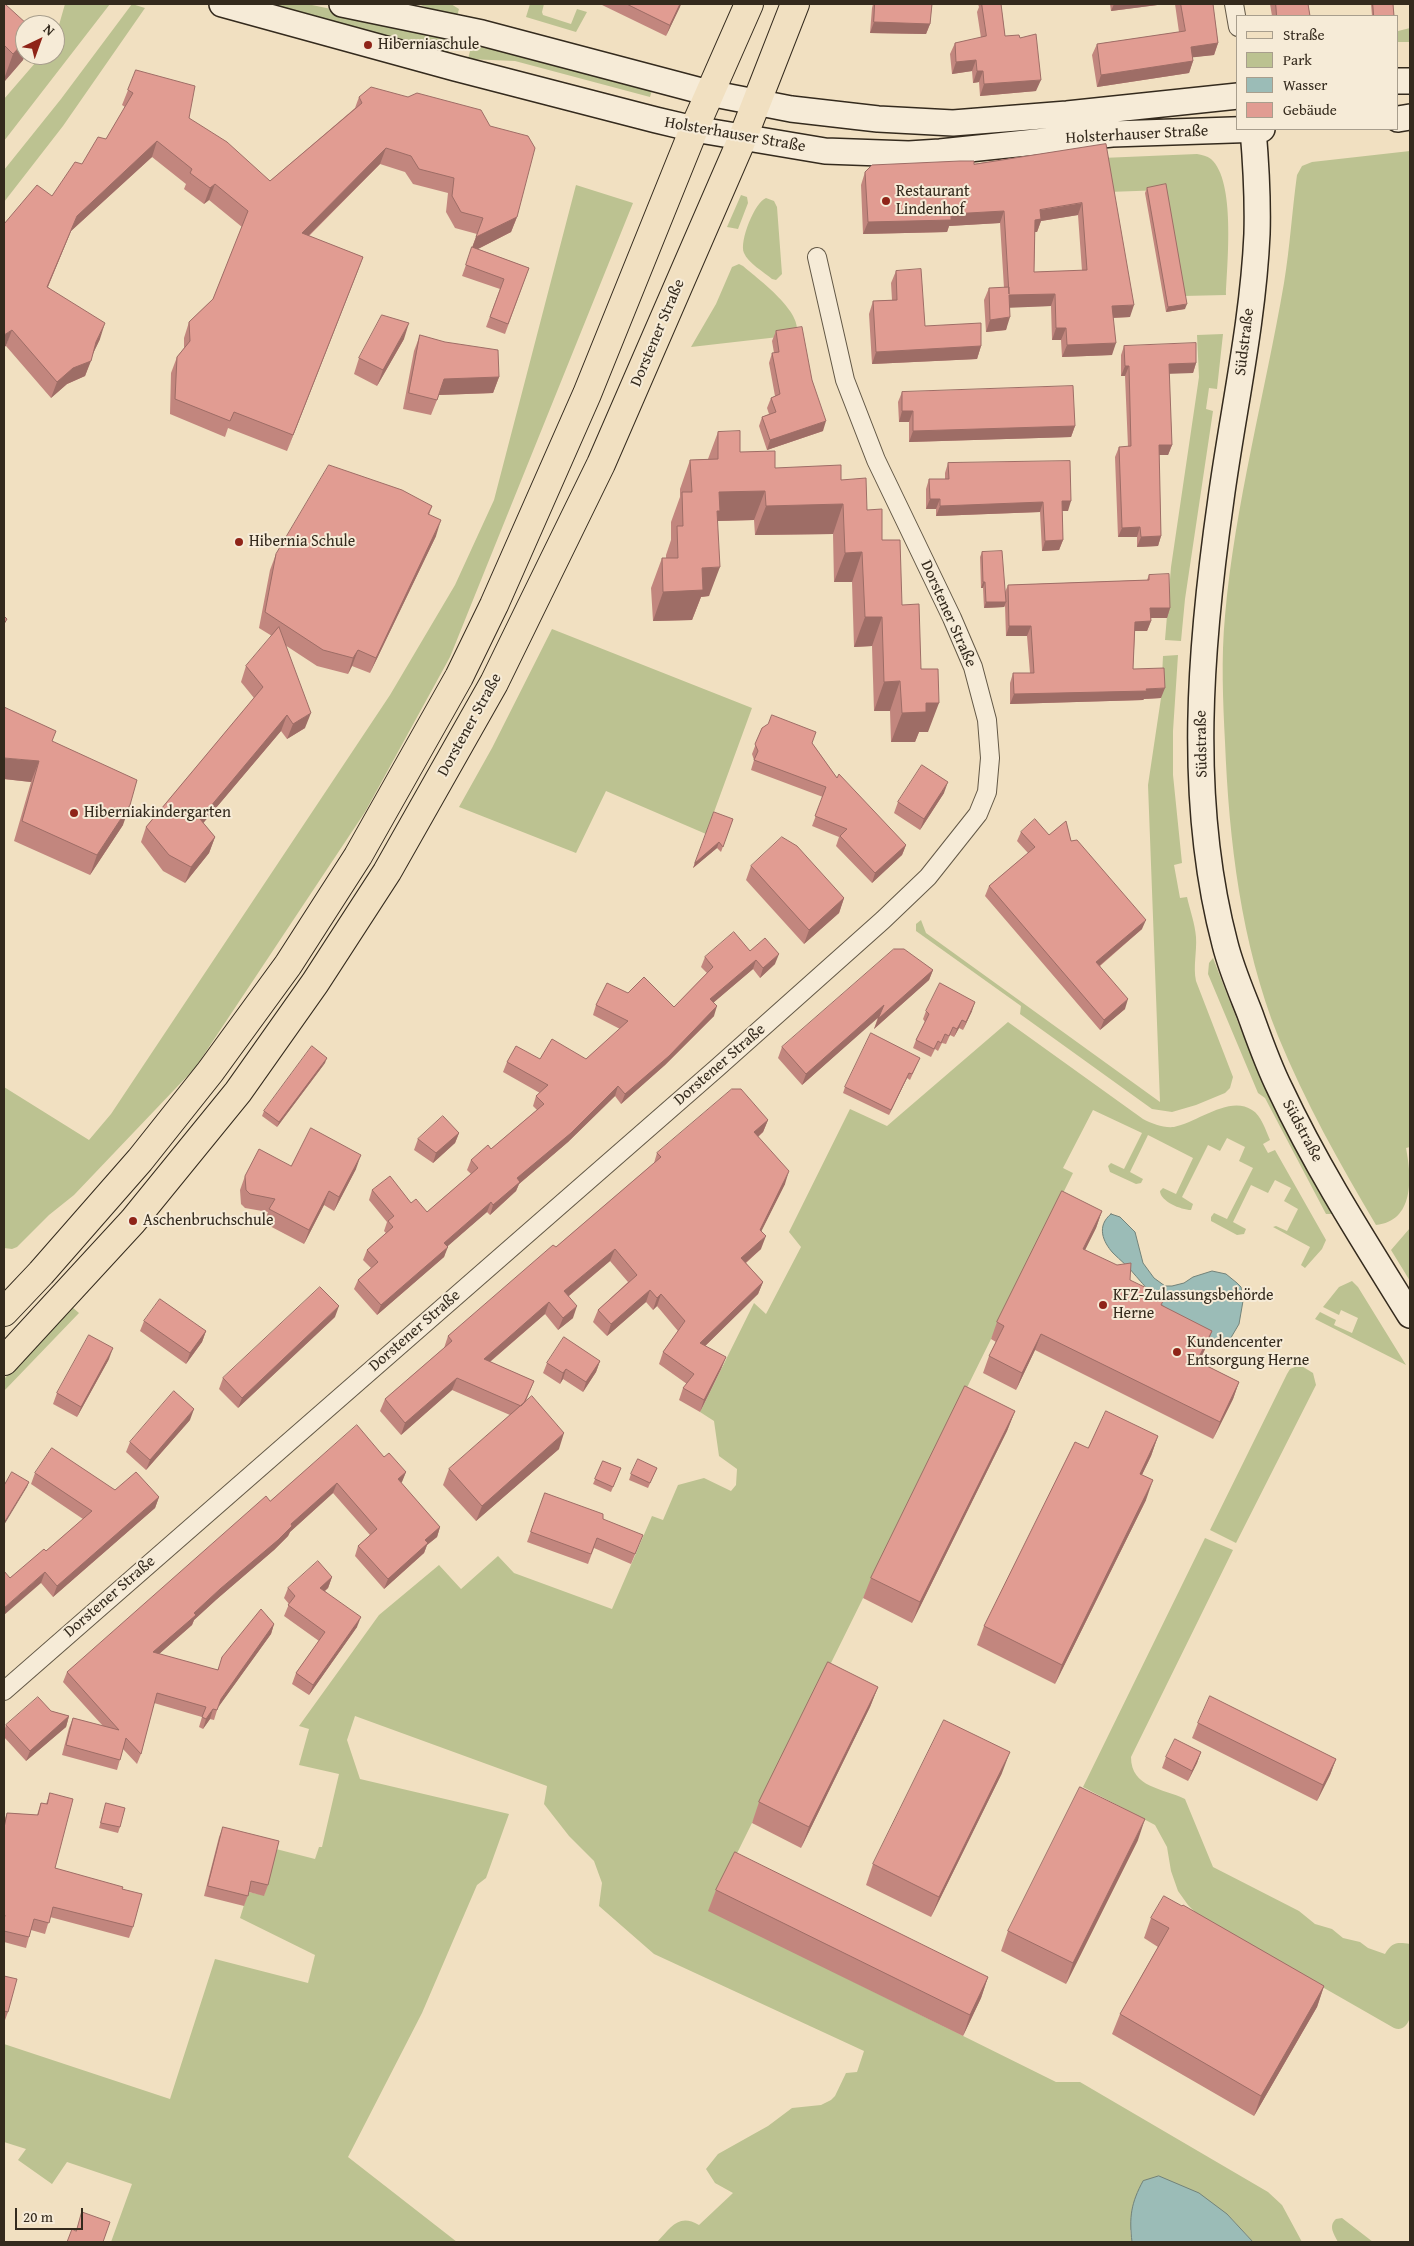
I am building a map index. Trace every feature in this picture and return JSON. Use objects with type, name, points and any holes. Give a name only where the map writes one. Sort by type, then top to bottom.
[{"type":"main road","name":"Dorstener Straße","points":[[4,1312],[41,1273],[140,1160],[210,1072],[288,965],[358,856],[459,677],[494,605],[587,394],[709,93],[750,4]]},
{"type":"main road","name":"Dorstener Straße","points":[[4,1361],[65,1297],[133,1220],[238,1092],[315,983],[387,872],[494,683],[601,464],[743,136],[795,4]]},
{"type":"street","name":"Holsterhauser Straße","points":[[222,4],[455,68],[694,129],[825,151],[908,154],[1112,134],[1236,130]]},
{"type":"street","name":"Holsterhauser Straße","points":[[342,4],[432,21],[497,36],[709,93],[818,113],[878,119],[953,123],[1067,114],[1236,96]]},
{"type":"street","name":"Südstraße","points":[[1253,130],[1257,182],[1257,237],[1247,331],[1221,499],[1203,646],[1201,744],[1204,808],[1211,872],[1219,918],[1232,967],[1280,1089],[1324,1174],[1410,1315]]},
{"type":"street","name":"Dorstener Straße","points":[[4,1691],[717,1068],[883,920],[928,877],[978,814],[987,792],[990,758],[987,720],[973,666],[876,460],[845,380],[817,257]]},
{"type":"green space","points":[[65,4],[110,4],[65,62],[65,15],[62,15]]},
{"type":"green space","points":[[132,4],[145,8],[63,126],[4,202],[4,170],[61,99]]},
{"type":"green space","points":[[264,4],[307,4],[453,34],[448,53]]},
{"type":"green space","points":[[418,4],[451,4],[459,9],[457,16]]},
{"type":"green space","points":[[530,4],[544,4],[543,15],[571,24],[577,9],[587,12],[576,32],[526,17]]},
{"type":"green space","points":[[1410,28],[1410,42],[1399,42],[1399,31]]},
{"type":"green space","points":[[473,39],[653,87],[650,97],[515,61],[468,59]]},
{"type":"green space","points":[[33,65],[63,65],[4,141],[4,99]]},
{"type":"green space","points":[[1410,151],[1410,1147],[1406,1148],[1409,1185],[1408,1197],[1398,1216],[1388,1222],[1376,1225],[1311,1109],[1278,1036],[1265,1001],[1255,965],[1239,891],[1230,817],[1224,711],[1223,648],[1225,616],[1236,532],[1284,283],[1297,175],[1302,166],[1312,162]]},
{"type":"green space","points":[[1197,154],[1211,159],[1219,170],[1224,185],[1228,224],[1226,295],[1183,296],[1164,190],[1108,192],[1102,158]]},
{"type":"green space","points":[[576,185],[633,203],[450,657],[365,812],[195,1068],[74,1195],[49,1215],[17,1247],[12,1249],[4,1248],[4,1087],[89,1140],[111,1114],[390,695],[455,585],[494,500]]},
{"type":"green space","points":[[741,195],[747,197],[748,203],[738,229],[727,227]]},
{"type":"green space","points":[[766,198],[774,201],[777,207],[782,274],[776,280],[756,267],[746,257],[743,247],[749,222],[757,207]]},
{"type":"green space","points":[[739,264],[779,297],[794,317],[797,326],[796,335],[691,347],[716,304],[732,267]]},
{"type":"green space","points":[[1223,334],[1217,389],[1209,388],[1206,409],[1213,411],[1185,599],[1181,641],[1165,640],[1171,567],[1199,377],[1197,335]]},
{"type":"green space","points":[[552,629],[752,708],[706,834],[606,791],[576,853],[459,807],[492,748]]},
{"type":"green space","points":[[1178,655],[1173,731],[1173,775],[1182,863],[1174,865],[1180,898],[1187,897],[1195,927],[1196,981],[1233,1077],[1230,1088],[1225,1093],[1196,1105],[1172,1112],[1152,1109],[1020,1014],[1021,1006],[916,931],[916,924],[921,920],[926,933],[1160,1102],[1148,785],[1161,698],[1163,656]]},
{"type":"green space","points":[[1213,958],[1265,1085],[1333,1214],[1326,1214],[1265,1098],[1258,1093],[1208,974],[1209,963]]},
{"type":"green space","points":[[1008,1022],[1143,1119],[1154,1124],[1166,1127],[1183,1125],[1213,1111],[1233,1106],[1243,1106],[1255,1112],[1261,1119],[1270,1140],[1263,1144],[1268,1153],[1275,1150],[1326,1240],[1322,1249],[1305,1268],[1301,1265],[1310,1247],[1273,1227],[1276,1226],[1287,1231],[1298,1209],[1284,1201],[1291,1188],[1275,1180],[1268,1193],[1251,1185],[1233,1222],[1246,1229],[1244,1234],[1237,1235],[1211,1221],[1214,1213],[1227,1219],[1253,1168],[1239,1161],[1245,1147],[1227,1138],[1220,1151],[1208,1145],[1182,1197],[1193,1204],[1191,1210],[1167,1201],[1163,1198],[1160,1191],[1163,1188],[1176,1194],[1193,1158],[1148,1135],[1130,1172],[1143,1179],[1141,1183],[1136,1184],[1110,1172],[1108,1166],[1111,1163],[1124,1169],[1142,1133],[1093,1110],[1063,1168],[1073,1173],[709,1910],[1056,2082],[1080,2082],[1268,2192],[1282,2205],[1302,2242],[1253,2242],[1227,2214],[1130,2230],[1132,2242],[657,2242],[671,2227],[680,2221],[699,2225],[733,2193],[715,2183],[706,2169],[718,2154],[768,2126],[792,2108],[821,2105],[831,2100],[835,2096],[846,2073],[857,2072],[864,2051],[654,1954],[599,1906],[602,1883],[594,1861],[569,1836],[544,1804],[547,1786],[355,1716],[347,1740],[360,1779],[509,1814],[486,1878],[477,1885],[422,2013],[348,2157],[457,2242],[111,2242],[132,2184],[67,2162],[52,2184],[18,2160],[26,2149],[4,2142],[4,2044],[170,2099],[215,1959],[308,1983],[315,1955],[240,1918],[248,1892],[264,1895],[276,1849],[315,1859],[319,1847],[322,1847],[339,1774],[299,1765],[309,1729],[299,1726],[379,1615],[439,1565],[461,1589],[498,1556],[514,1573],[612,1609],[652,1516],[663,1520],[678,1485],[704,1478],[731,1491],[736,1485],[737,1469],[719,1456],[714,1421],[700,1412],[754,1303],[766,1314],[801,1247],[789,1232],[850,1109],[887,1126]]},
{"type":"green space","points":[[1410,1228],[1410,1281],[1391,1250]]},
{"type":"green space","points":[[1352,1281],[1358,1287],[1406,1365],[1315,1319],[1320,1312],[1336,1320],[1334,1325],[1352,1333],[1358,1318],[1341,1310],[1339,1315],[1323,1307],[1339,1287]]},
{"type":"green space","points":[[72,1307],[79,1313],[4,1391],[4,1379]]},
{"type":"green space","points":[[1300,1365],[1313,1373],[1316,1385],[1236,1543],[1210,1530],[1287,1374],[1290,1369]]},
{"type":"green space","points":[[1205,1538],[1233,1550],[1131,1757],[1132,1767],[1136,1775],[1150,1786],[1185,1799],[1213,1867],[1299,1911],[1315,1924],[1332,1929],[1343,1938],[1360,1942],[1368,1948],[1385,1954],[1395,1944],[1410,1944],[1412,1994],[1410,2013],[1408,2022],[1401,2029],[1394,2028],[1200,1917],[1178,1891],[1171,1871],[1167,1847],[1155,1825],[1083,1787]]},
{"type":"green space","points":[[1342,2218],[1373,2242],[1338,2242],[1332,2230],[1332,2224],[1336,2219]]},
{"type":"water","points":[[1111,1214],[1120,1217],[1135,1232],[1143,1263],[1154,1278],[1165,1286],[1184,1283],[1193,1277],[1212,1271],[1226,1274],[1241,1287],[1243,1301],[1239,1324],[1229,1341],[1218,1343],[1206,1340],[1192,1331],[1165,1308],[1113,1253],[1106,1244],[1102,1229],[1106,1219]]},
{"type":"water","points":[[1159,2176],[1199,2193],[1227,2214],[1253,2242],[1132,2242],[1131,2218],[1133,2203],[1143,2181]]},
{"type":"building","points":[[5,4],[17,15],[15,15],[15,52],[13,54],[4,45]]},
{"type":"building","points":[[627,4],[680,4],[670,25]]},
{"type":"building","points":[[875,4],[932,4],[930,24],[874,22]]},
{"type":"building","points":[[982,4],[1001,4],[1005,36],[1019,35],[1020,38],[1036,34],[1041,80],[984,84],[983,71],[977,71],[976,60],[956,62],[955,43],[986,36]]},
{"type":"building","points":[[1181,4],[1213,4],[1218,43],[1191,47],[1193,61],[1101,75],[1097,44],[1185,31]]},
{"type":"building","points":[[1276,4],[1308,4],[1310,15],[1277,15]]},
{"type":"building","points":[[1373,4],[1393,4],[1394,15],[1374,15]]},
{"type":"building","points":[[136,70],[195,86],[189,118],[227,142],[270,181],[362,103],[359,97],[371,87],[408,97],[417,93],[481,110],[490,126],[528,136],[535,148],[517,217],[476,237],[483,218],[461,212],[452,196],[454,178],[419,169],[411,156],[386,148],[302,233],[363,257],[293,435],[234,412],[230,421],[175,399],[177,357],[190,341],[189,322],[213,299],[248,211],[215,184],[210,188],[190,173],[192,169],[157,141],[77,216],[47,287],[105,323],[96,342],[91,361],[73,368],[57,382],[12,330],[4,335],[4,224],[37,185],[52,196],[75,162],[82,164],[98,137],[106,139],[133,93],[128,90]]},
{"type":"building","points":[[1106,144],[1134,305],[1112,306],[1116,343],[1067,345],[1066,328],[1056,328],[1055,294],[1009,295],[1010,317],[990,320],[989,288],[1009,287],[1004,211],[951,214],[951,220],[868,222],[865,172],[872,165],[960,161],[974,161],[974,164]],"holes":[[[1082,203],[1087,270],[1034,272],[1035,220],[1041,219],[1040,210]]]},
{"type":"building","points":[[1166,184],[1187,304],[1168,307],[1147,188]]},
{"type":"building","points":[[472,247],[529,268],[508,324],[490,317],[504,279],[466,265]]},
{"type":"building","points":[[921,269],[925,326],[981,323],[981,346],[876,352],[873,301],[897,300],[896,271]]},
{"type":"building","points":[[382,315],[409,323],[383,370],[359,358]]},
{"type":"building","points":[[802,327],[812,380],[826,421],[770,440],[762,417],[776,412],[771,398],[780,394],[772,353],[779,352],[776,331]]},
{"type":"building","points":[[420,335],[445,342],[498,350],[499,377],[444,379],[437,400],[409,393]]},
{"type":"building","points":[[1196,343],[1196,363],[1169,364],[1172,445],[1159,445],[1161,536],[1141,537],[1140,527],[1122,528],[1119,447],[1131,446],[1129,366],[1125,366],[1124,346]]},
{"type":"building","points":[[1073,386],[1075,426],[913,431],[913,411],[902,411],[902,392]]},
{"type":"building","points":[[740,431],[740,452],[775,451],[775,468],[841,465],[841,480],[866,478],[867,510],[882,509],[882,540],[900,540],[902,605],[919,604],[921,669],[938,669],[939,703],[926,703],[926,712],[902,713],[900,681],[884,682],[882,617],[865,617],[862,552],[845,553],[843,504],[766,506],[765,491],[719,492],[720,511],[717,511],[720,567],[702,568],[703,590],[663,592],[662,558],[678,558],[677,526],[683,526],[682,492],[692,492],[690,460],[718,459],[718,432]]},
{"type":"building","points":[[1070,461],[1071,501],[1062,501],[1063,540],[1045,541],[1043,502],[940,506],[940,499],[930,499],[929,479],[949,479],[948,463]]},
{"type":"building","points":[[329,465],[402,490],[432,506],[428,514],[441,520],[376,658],[358,650],[353,658],[323,650],[265,612],[276,554]]},
{"type":"building","points":[[1002,551],[1006,602],[986,602],[982,552]]},
{"type":"building","points":[[1169,574],[1170,608],[1150,608],[1151,621],[1135,622],[1133,669],[1164,668],[1165,688],[1146,689],[1147,691],[1014,694],[1013,673],[1034,673],[1031,626],[1009,626],[1008,585],[1149,580],[1149,575]]},
{"type":"building","points":[[279,627],[311,713],[293,724],[287,715],[200,819],[215,837],[191,867],[169,855],[146,827],[263,687],[246,666]]},
{"type":"building","name":"Hiberniakindergarten","points":[[4,707],[56,731],[52,741],[137,780],[130,805],[97,855],[22,821],[39,761],[4,758]]},
{"type":"building","points":[[772,715],[816,732],[812,743],[837,778],[839,774],[906,845],[875,873],[840,836],[847,829],[815,816],[826,787],[754,760],[758,751],[755,744],[762,728],[768,724]]},
{"type":"building","points":[[922,765],[948,782],[924,819],[898,802]]},
{"type":"building","points":[[714,812],[733,819],[723,847],[719,842],[695,863]]},
{"type":"building","points":[[1035,819],[1049,835],[1066,821],[1071,841],[1077,840],[1146,920],[1096,962],[1128,999],[1104,1020],[989,886],[1035,847],[1021,832]]},
{"type":"building","points":[[782,837],[797,846],[844,898],[809,930],[751,866]]},
{"type":"building","points":[[734,932],[750,951],[765,938],[779,954],[763,968],[756,960],[710,999],[717,1006],[669,1056],[625,1094],[618,1086],[571,1133],[517,1178],[520,1182],[493,1205],[491,1202],[444,1243],[448,1247],[381,1305],[358,1280],[378,1262],[367,1250],[393,1227],[388,1221],[394,1216],[372,1190],[390,1176],[411,1203],[416,1199],[427,1212],[478,1168],[471,1160],[488,1145],[491,1149],[544,1104],[536,1096],[548,1085],[507,1062],[516,1046],[540,1059],[552,1039],[586,1059],[628,1021],[596,1005],[607,983],[628,993],[644,977],[674,1007],[713,967],[705,957]]},
{"type":"building","points":[[894,949],[904,949],[933,970],[878,1019],[884,1005],[806,1074],[782,1047]]},
{"type":"building","points":[[940,983],[975,1002],[966,1022],[962,1020],[957,1029],[953,1027],[949,1036],[945,1034],[941,1043],[938,1041],[934,1049],[916,1040],[929,1014],[926,1011]]},
{"type":"building","points":[[871,1033],[920,1058],[912,1074],[909,1073],[891,1110],[845,1087]]},
{"type":"building","points":[[312,1046],[327,1058],[279,1122],[264,1111]]},
{"type":"building","points":[[732,1089],[741,1089],[768,1120],[754,1132],[789,1171],[760,1230],[766,1236],[741,1258],[763,1282],[700,1343],[726,1357],[704,1400],[683,1388],[694,1374],[663,1352],[685,1321],[661,1294],[657,1298],[650,1290],[611,1324],[598,1310],[637,1275],[615,1249],[564,1291],[577,1306],[563,1318],[549,1302],[484,1359],[534,1381],[521,1406],[457,1378],[405,1423],[385,1399],[452,1341],[448,1336],[553,1245],[556,1247],[661,1157],[657,1153]]},
{"type":"building","points":[[443,1116],[459,1133],[436,1153],[418,1139]]},
{"type":"building","points":[[311,1128],[361,1155],[339,1197],[329,1191],[309,1230],[269,1209],[275,1199],[250,1194],[246,1190],[245,1176],[259,1149],[291,1166]]},
{"type":"building","points":[[1062,1191],[1102,1211],[1083,1249],[1117,1265],[1131,1263],[1130,1280],[1165,1297],[1161,1305],[1212,1331],[1197,1361],[1239,1382],[1220,1422],[1041,1334],[1022,1373],[989,1356],[1004,1326],[997,1322]]},
{"type":"building","points":[[320,1287],[339,1306],[242,1398],[223,1378]]},
{"type":"building","points":[[160,1299],[206,1331],[190,1353],[144,1321]]},
{"type":"building","points":[[89,1335],[113,1348],[81,1407],[57,1393]]},
{"type":"building","points":[[564,1337],[600,1361],[586,1382],[566,1369],[563,1373],[547,1363]]},
{"type":"building","points":[[965,1386],[1015,1411],[920,1602],[871,1578]]},
{"type":"building","points":[[174,1391],[194,1409],[150,1460],[130,1442]]},
{"type":"building","points":[[532,1396],[564,1433],[482,1506],[449,1469]]},
{"type":"building","points":[[1106,1411],[1158,1436],[1140,1474],[1153,1480],[1062,1665],[984,1626],[1075,1442],[1088,1448]]},
{"type":"building","points":[[357,1425],[384,1457],[389,1453],[406,1472],[398,1479],[440,1527],[425,1540],[428,1543],[388,1579],[358,1546],[377,1529],[337,1483],[291,1524],[292,1526],[278,1540],[220,1589],[194,1613],[196,1615],[153,1652],[218,1670],[222,1657],[261,1609],[274,1624],[221,1699],[217,1710],[213,1709],[206,1719],[202,1717],[206,1707],[157,1693],[141,1754],[126,1738],[120,1760],[66,1745],[73,1718],[119,1730],[67,1672],[266,1496],[270,1501]]},
{"type":"building","points":[[52,1448],[115,1490],[136,1472],[159,1497],[57,1586],[45,1572],[4,1608],[4,1571],[10,1578],[44,1549],[46,1551],[92,1511],[35,1473]]},
{"type":"building","points":[[638,1459],[657,1468],[650,1483],[631,1474]]},
{"type":"building","points":[[603,1461],[621,1468],[613,1487],[595,1479]]},
{"type":"building","points":[[12,1472],[29,1482],[4,1523],[4,1486]]},
{"type":"building","points":[[545,1493],[603,1514],[603,1519],[643,1535],[635,1554],[597,1538],[591,1554],[531,1532]]},
{"type":"building","points":[[318,1561],[332,1577],[320,1588],[361,1617],[313,1685],[296,1673],[325,1632],[288,1605],[295,1596],[288,1588]]},
{"type":"building","points":[[828,1662],[878,1687],[809,1827],[759,1802]]},
{"type":"building","points":[[1210,1696],[1336,1759],[1323,1785],[1198,1723]]},
{"type":"building","points":[[38,1697],[51,1711],[69,1716],[30,1751],[6,1725]]},
{"type":"building","points":[[944,1720],[1010,1752],[939,1897],[873,1864]]},
{"type":"building","points":[[1175,1739],[1201,1752],[1192,1771],[1166,1757]]},
{"type":"building","points":[[1080,1787],[1145,1819],[1073,1963],[1008,1931]]},
{"type":"building","points":[[50,1793],[73,1799],[55,1868],[142,1894],[133,1927],[53,1907],[49,1923],[34,1919],[29,1937],[4,1931],[4,1828],[7,1813],[38,1815],[41,1803],[47,1804]]},
{"type":"building","points":[[106,1803],[125,1808],[120,1827],[101,1823]]},
{"type":"building","points":[[223,1827],[279,1841],[268,1885],[251,1881],[248,1896],[208,1886]]},
{"type":"building","points":[[735,1852],[988,1977],[970,2015],[716,1890]]},
{"type":"building","points":[[1164,1896],[1324,1986],[1261,2096],[1120,2014],[1169,1928],[1151,1918]]},
{"type":"building","points":[[4,1976],[17,1979],[8,2012],[4,2011]]},
{"type":"building","points":[[82,2212],[110,2222],[103,2242],[67,2242],[72,2229],[76,2231]]},
{"type":"place","name":"Hiberniaschule","points":[[368,45]]},
{"type":"place","name":"Restaurant Lindenhof","points":[[886,201]]},
{"type":"place","name":"Hibernia Schule","points":[[239,542]]},
{"type":"place","name":"Hiberniakindergarten","points":[[74,813]]},
{"type":"place","name":"Aschenbruchschule","points":[[133,1221]]},
{"type":"place","name":"KFZ-Zulassungsbehörde Herne","points":[[1103,1305]]},
{"type":"place","name":"Kundencenter Entsorgung Herne","points":[[1177,1352]]}]
